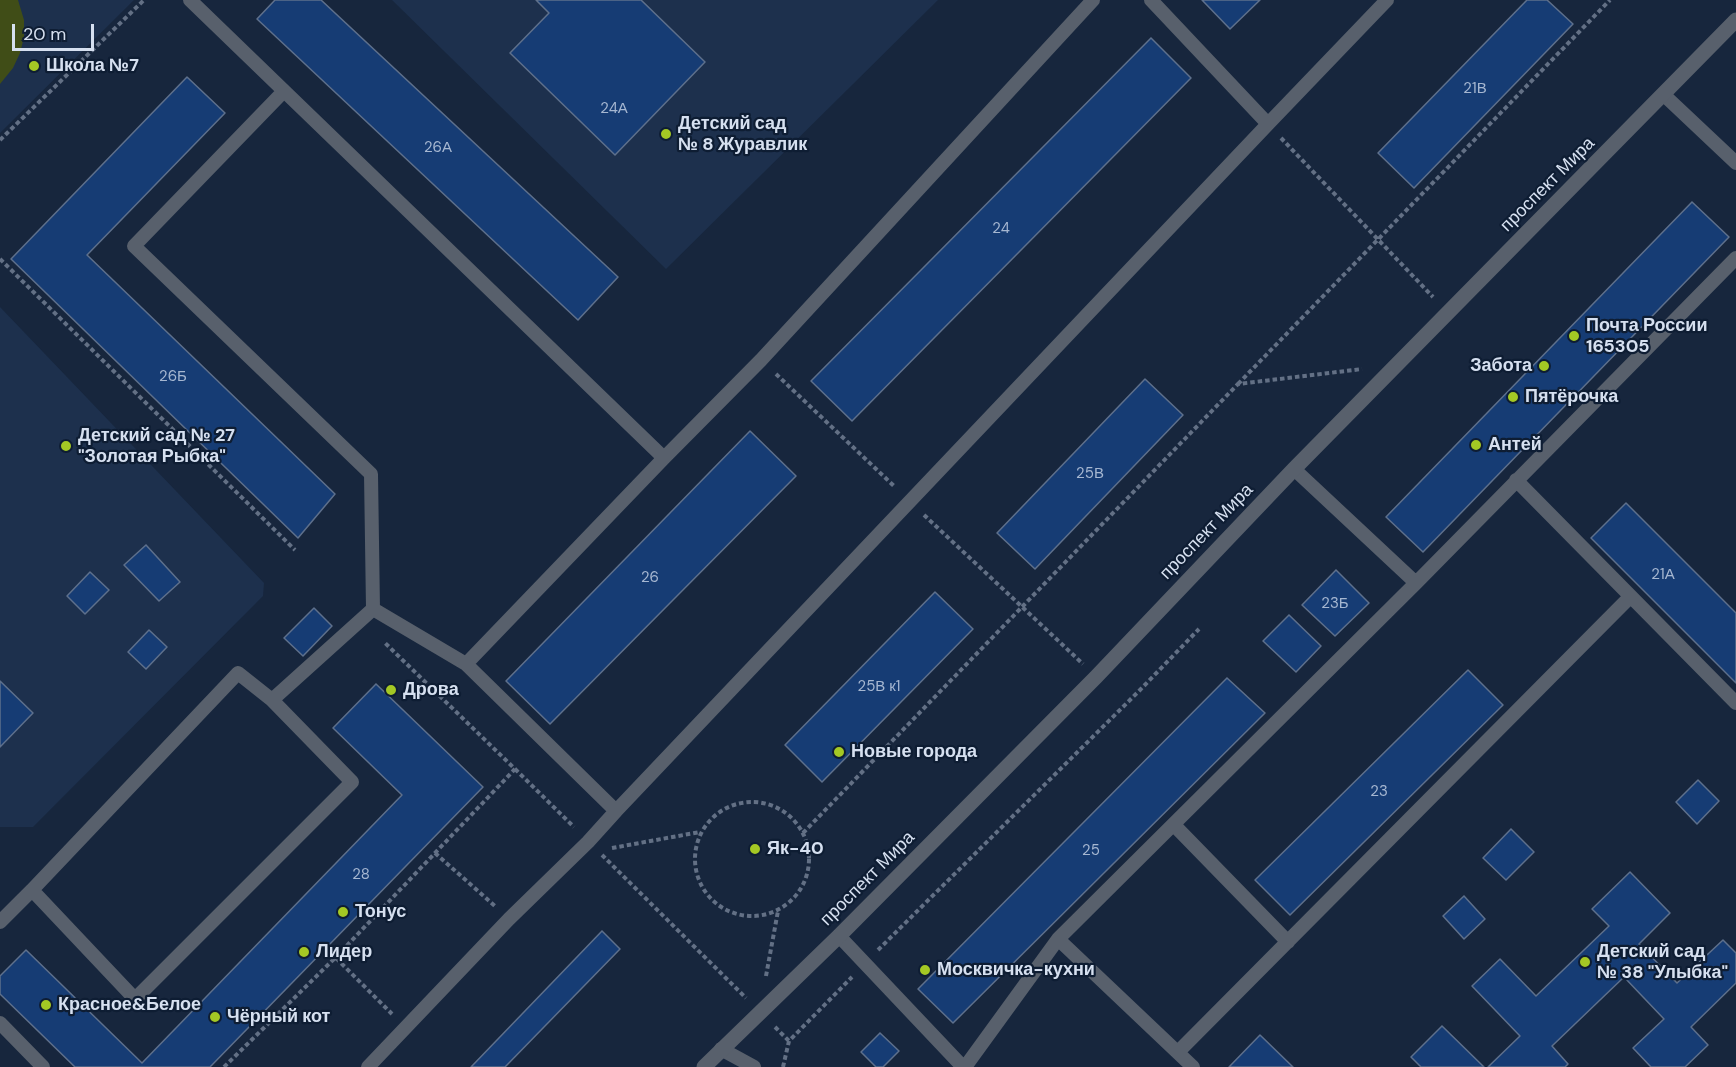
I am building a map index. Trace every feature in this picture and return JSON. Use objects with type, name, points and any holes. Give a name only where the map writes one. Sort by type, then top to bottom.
[{"type":"street","name":"проспект Мира","points":[[704,1067],[839,936],[1096,676],[1294,469],[1736,20]]},
{"type":"lane","points":[[190,0],[664,458]]},
{"type":"lane","points":[[466,664],[761,360],[1093,0]]},
{"type":"lane","points":[[1151,0],[1268,124]]},
{"type":"lane","points":[[368,1067],[508,919],[593,846],[616,812],[1388,0]]},
{"type":"lane","points":[[272,700],[373,609],[371,474],[135,246],[284,91]]},
{"type":"lane","points":[[1664,95],[1736,163]]},
{"type":"lane","points":[[839,936],[964,1067],[1058,939],[1416,583],[1736,258]]},
{"type":"lane","points":[[1294,469],[1416,583]]},
{"type":"lane","points":[[1516,480],[1736,703]]},
{"type":"lane","points":[[1178,1052],[1630,597]]},
{"type":"lane","points":[[373,609],[466,664],[616,812]]},
{"type":"lane","points":[[0,922],[238,673],[272,700],[352,782],[135,999],[32,890]]},
{"type":"lane","points":[[1174,825],[1288,942]]},
{"type":"lane","points":[[1058,939],[1193,1067]]},
{"type":"lane","points":[[0,1023],[43,1067]]},
{"type":"lane","points":[[721,1049],[754,1067]]},
{"type":"path","points":[[0,140],[144,0]]},
{"type":"path","points":[[803,833],[1610,0]]},
{"type":"path","points":[[1268,124],[1448,313]]},
{"type":"path","points":[[0,259],[295,550]]},
{"type":"path","points":[[761,360],[1096,676]]},
{"type":"path","points":[[1238,384],[1370,368]]},
{"type":"path","points":[[361,620],[789,1041]]},
{"type":"path","points":[[783,1067],[789,1041],[1139,691],[1199,628]]},
{"type":"path","points":[[224,1067],[336,957],[515,769]]},
{"type":"path","points":[[742,802],[761,802],[778,807],[792,818],[803,833],[809,850],[809,868],[803,885],[793,900],[778,911],[761,916],[743,916],[725,910],[711,900],[700,885],[694,868],[694,850],[700,832],[711,818],[725,807],[742,802]]},
{"type":"path","points":[[593,846],[700,832]]},
{"type":"path","points":[[435,853],[508,919]]},
{"type":"path","points":[[760,1012],[778,911]]},
{"type":"path","points":[[336,957],[406,1027]]},
{"type":"shaded area","name":"Школа №7","points":[[0,0],[134,0],[0,133]]},
{"type":"shaded area","name":"Детский сад № 8 Журавлик","points":[[392,0],[938,0],[666,269]]},
{"type":"shaded area","name":"Детский сад № 27 \"Золотая Рыбка\"","points":[[0,307],[264,583],[263,596],[33,827],[0,827]]},
{"type":"green space","points":[[0,0],[18,0],[24,20],[24,37],[13,68],[0,84]]},
{"type":"building","points":[[275,0],[321,0],[618,277],[578,320],[257,19]]},
{"type":"building","points":[[536,0],[641,0],[705,62],[615,155],[510,53],[549,13]]},
{"type":"building","points":[[1202,0],[1260,0],[1230,29]]},
{"type":"building","points":[[1527,0],[1547,0],[1573,24],[1414,188],[1378,153]]},
{"type":"building","points":[[1151,38],[1191,78],[852,421],[811,381]]},
{"type":"building","points":[[187,77],[225,113],[87,255],[335,494],[298,538],[11,259]]},
{"type":"building","points":[[1692,202],[1729,237],[1423,552],[1386,517]]},
{"type":"building","points":[[1145,379],[1183,415],[1035,569],[997,533]]},
{"type":"building","points":[[750,431],[796,476],[550,724],[506,681]]},
{"type":"building","points":[[1626,503],[1736,613],[1736,683],[1591,538]]},
{"type":"building","points":[[146,545],[180,582],[159,601],[124,565]]},
{"type":"building","points":[[1336,570],[1369,603],[1335,636],[1302,605]]},
{"type":"building","points":[[90,572],[109,590],[85,614],[67,596]]},
{"type":"building","points":[[935,592],[973,629],[822,782],[785,745]]},
{"type":"building","points":[[314,608],[332,626],[303,656],[284,638]]},
{"type":"building","points":[[1289,615],[1321,646],[1296,672],[1263,641]]},
{"type":"building","points":[[149,630],[167,647],[146,669],[128,652]]},
{"type":"building","points":[[1468,670],[1503,705],[1290,915],[1255,880]]},
{"type":"building","points":[[1227,678],[1265,713],[953,1023],[918,989]]},
{"type":"building","points":[[0,681],[33,713],[0,747]]},
{"type":"building","points":[[376,684],[483,787],[210,1067],[75,1067],[0,994],[0,976],[26,950],[142,1063],[402,795],[333,728]]},
{"type":"building","points":[[1698,780],[1719,801],[1697,824],[1676,802]]},
{"type":"building","points":[[1511,829],[1534,852],[1506,880],[1483,858]]},
{"type":"building","points":[[1630,872],[1670,913],[1639,944],[1677,983],[1723,940],[1736,953],[1736,983],[1691,1027],[1708,1045],[1685,1067],[1651,1067],[1633,1048],[1664,1019],[1624,977],[1552,1046],[1568,1064],[1565,1067],[1488,1067],[1520,1036],[1472,986],[1500,959],[1536,996],[1609,926],[1592,909]]},
{"type":"building","points":[[1464,896],[1485,919],[1464,939],[1443,916]]},
{"type":"building","points":[[602,931],[620,949],[505,1067],[471,1067]]},
{"type":"building","points":[[1442,1026],[1484,1067],[1421,1067],[1411,1057]]},
{"type":"building","points":[[880,1033],[899,1051],[883,1067],[876,1067],[861,1052]]},
{"type":"building","points":[[1260,1035],[1293,1067],[1229,1067]]},
{"type":"place","name":"Школа №7","points":[[34,66]]},
{"type":"place","name":"Детский сад № 8 Журавлик","points":[[666,134]]},
{"type":"place","name":"Почта России 165305","points":[[1574,336]]},
{"type":"place","name":"Забота","points":[[1544,366]]},
{"type":"place","name":"Пятёрочка","points":[[1513,397]]},
{"type":"place","name":"Антей","points":[[1476,445]]},
{"type":"place","name":"Детский сад № 27 \"Золотая Рыбка\"","points":[[66,446]]},
{"type":"place","name":"Дрова","points":[[391,690]]},
{"type":"place","name":"Новые города","points":[[839,752]]},
{"type":"place","name":"Як-40","points":[[755,849]]},
{"type":"place","name":"Тонус","points":[[343,912]]},
{"type":"place","name":"Лидер","points":[[304,952]]},
{"type":"place","name":"Детский сад № 38 \"Улыбка\"","points":[[1585,962]]},
{"type":"place","name":"Москвичка-кухни","points":[[925,970]]},
{"type":"place","name":"Красное&Белое","points":[[46,1005]]},
{"type":"place","name":"Чёрный кот","points":[[215,1017]]}]
